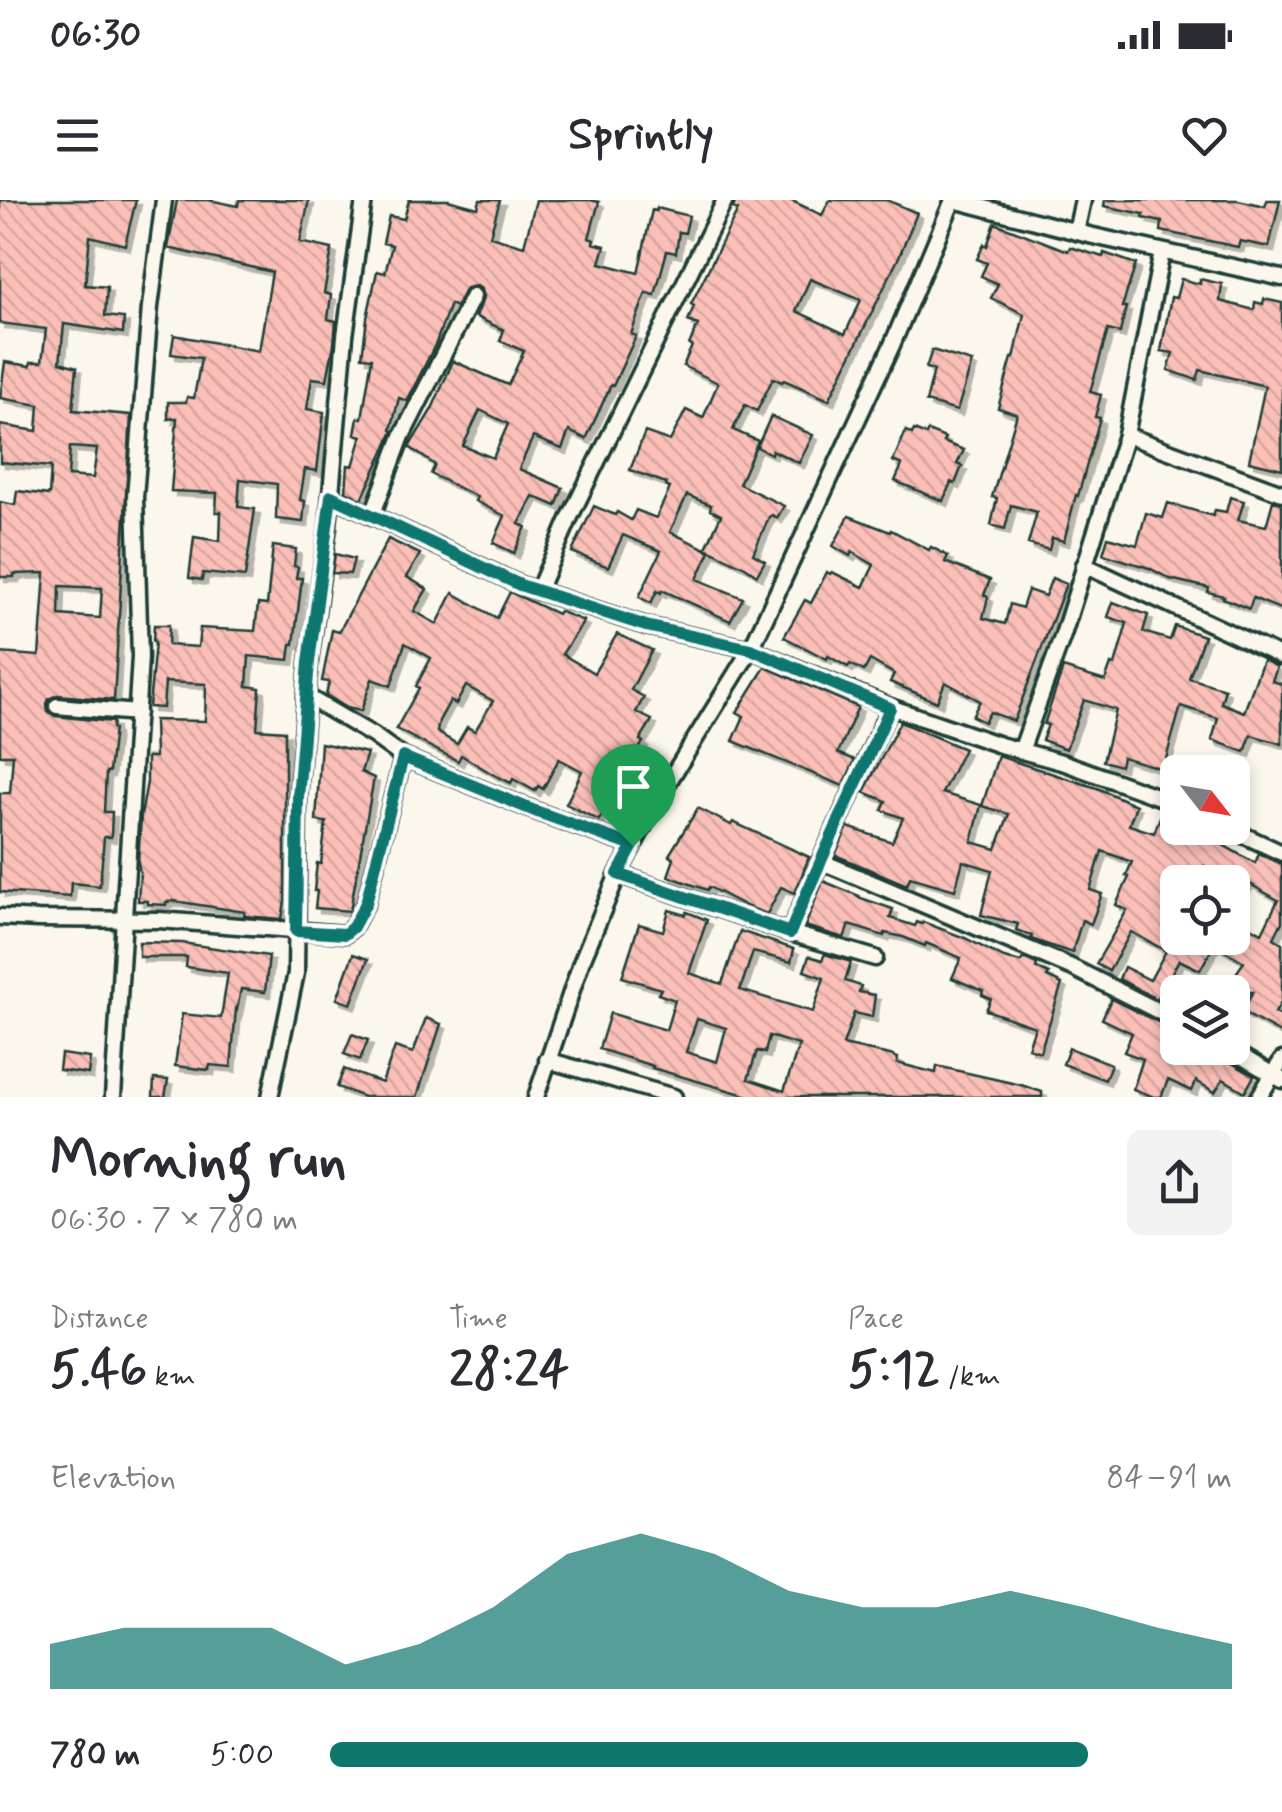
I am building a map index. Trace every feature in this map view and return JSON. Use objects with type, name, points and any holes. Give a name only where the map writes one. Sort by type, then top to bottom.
[{"type":"street","points":[[113,1097],[140,656],[135,497],[150,307],[164,200]]},
{"type":"street","points":[[270,1097],[296,973],[298,798],[306,696],[331,496],[345,336],[364,200]]},
{"type":"street","points":[[536,1097],[581,963],[618,874],[661,794],[751,649],[892,345],[954,200],[1282,278]]},
{"type":"street","points":[[1076,232],[1083,200]]},
{"type":"street","points":[[538,591],[720,201]]},
{"type":"street","points":[[1022,751],[1126,435],[1162,252]]},
{"type":"street","points":[[372,516],[402,436],[473,296]]},
{"type":"street","points":[[1126,435],[1282,493]]},
{"type":"street","points":[[331,496],[520,585],[646,626],[751,649],[890,708],[1160,797]]},
{"type":"street","points":[[1084,565],[1282,657]]},
{"type":"street","points":[[306,696],[403,757],[633,846]]},
{"type":"street","points":[[57,706],[136,713]]},
{"type":"street","points":[[790,933],[890,708]]},
{"type":"street","points":[[0,916],[159,920],[345,934],[366,903],[403,757]]},
{"type":"street","points":[[1250,838],[1282,853]]},
{"type":"street","points":[[820,861],[1071,967],[1160,1012]]},
{"type":"street","points":[[618,874],[875,958]]},
{"type":"street","points":[[548,1060],[674,1097]]},
{"type":"street","points":[[1258,1097],[1277,1078],[1282,1060]]},
{"type":"street","points":[[1250,1062],[1277,1078]]},
{"type":"building","points":[[0,200],[136,200],[125,245],[90,236],[85,285],[107,287],[105,316],[124,318],[123,333],[64,324],[60,362],[77,367],[73,410],[131,415],[114,700],[57,695],[47,704],[48,711],[55,716],[113,722],[114,729],[104,812],[112,812],[111,837],[104,837],[100,886],[71,883],[70,897],[0,892],[0,793],[10,793],[13,755],[0,755],[0,653],[39,656],[45,573],[0,577],[0,502],[15,505],[17,491],[49,495],[51,467],[0,462],[0,425],[37,431],[39,405],[0,398],[5,362],[30,366],[31,362],[42,362],[46,329],[0,323]],"holes":[[[70,447],[97,449],[93,478],[68,476]],[[60,586],[102,588],[100,618],[59,615]]]},
{"type":"building","points":[[177,200],[209,200],[238,206],[239,200],[309,200],[300,242],[332,249],[324,293],[331,295],[328,319],[336,321],[334,344],[327,380],[312,378],[307,409],[324,412],[317,471],[305,469],[300,500],[305,501],[303,522],[276,519],[277,484],[240,479],[238,507],[255,509],[245,577],[203,573],[202,580],[189,578],[194,537],[220,541],[221,512],[216,512],[217,493],[171,491],[177,418],[168,419],[168,402],[194,398],[201,358],[171,354],[174,335],[259,351],[272,272],[168,248]]},
{"type":"building","points":[[409,200],[448,200],[478,208],[480,200],[500,200],[490,236],[524,246],[536,200],[599,202],[589,238],[605,246],[600,263],[638,273],[652,210],[689,216],[685,233],[679,232],[676,253],[667,251],[655,295],[646,293],[631,334],[636,336],[586,439],[569,431],[562,449],[533,437],[519,469],[563,488],[556,506],[533,496],[519,524],[526,527],[514,553],[493,543],[505,516],[431,474],[435,465],[409,447],[432,409],[453,361],[508,385],[524,351],[500,341],[504,330],[476,317],[484,296],[477,286],[466,288],[456,307],[450,304],[436,343],[407,401],[399,398],[393,431],[362,499],[346,491],[348,465],[353,466],[362,436],[355,434],[358,418],[362,418],[372,358],[362,357],[377,271],[385,273],[392,245],[383,243],[389,216],[404,219]],"holes":[[[480,410],[508,424],[493,458],[463,446]]]},
{"type":"building","points":[[736,200],[790,200],[822,215],[830,200],[887,200],[917,213],[829,400],[773,378],[757,411],[745,405],[733,430],[758,441],[739,484],[784,506],[777,518],[769,517],[753,554],[765,561],[757,575],[706,548],[721,515],[710,510],[711,505],[687,495],[670,532],[710,551],[697,579],[743,598],[730,621],[662,590],[657,591],[651,603],[639,597],[661,551],[623,535],[608,567],[572,552],[594,506],[631,520],[636,510],[656,518],[670,488],[630,470],[645,432],[670,441],[686,410],[703,418],[718,383],[683,366],[698,325],[688,321],[694,306],[691,304],[738,210],[733,208]],"holes":[[[810,279],[861,300],[845,334],[796,311]]]},
{"type":"building","points":[[1105,200],[1238,200],[1265,206],[1267,200],[1280,200],[1269,247],[1240,241],[1238,247],[1161,231],[1162,222],[1104,206]]},
{"type":"building","points":[[995,223],[1068,251],[1070,247],[1103,257],[1104,253],[1136,264],[1122,307],[1126,307],[1120,333],[1108,330],[1090,392],[1101,395],[1095,417],[1100,418],[1078,496],[1064,541],[1052,538],[1049,550],[1028,544],[1037,512],[1011,505],[1005,529],[991,525],[997,498],[992,497],[1017,414],[998,408],[1024,314],[991,298],[998,284],[981,276],[987,263],[977,259],[984,244],[987,246]]},
{"type":"building","points":[[1181,279],[1222,284],[1220,301],[1254,310],[1255,302],[1263,304],[1264,299],[1282,303],[1282,469],[1249,461],[1265,386],[1200,370],[1197,380],[1168,370],[1173,353],[1161,351],[1171,297],[1176,298]]},
{"type":"building","points":[[932,350],[972,362],[957,411],[926,402],[934,370],[926,368]]},
{"type":"building","points":[[771,416],[813,435],[799,463],[757,447]]},
{"type":"building","points":[[914,430],[926,435],[928,431],[964,450],[957,464],[962,466],[955,484],[951,482],[943,501],[895,481],[902,465],[893,461],[906,431],[912,434]]},
{"type":"building","points":[[1230,497],[1244,501],[1238,520],[1266,526],[1273,501],[1282,503],[1282,610],[1253,598],[1249,609],[1208,592],[1209,588],[1170,579],[1103,554],[1108,537],[1137,545],[1146,513],[1163,518],[1168,503],[1213,516],[1215,510],[1226,512]]},
{"type":"building","points":[[849,516],[891,530],[929,550],[931,547],[948,556],[945,562],[990,580],[984,595],[988,597],[983,618],[1005,624],[1010,604],[1022,608],[1028,590],[1045,596],[1052,578],[1066,584],[1014,721],[990,712],[984,722],[972,716],[980,701],[945,682],[937,702],[890,682],[894,674],[870,660],[864,671],[850,664],[848,667],[784,637],[805,600],[811,603],[827,572],[863,587],[874,565],[833,546]]},
{"type":"building","points":[[388,539],[420,554],[407,577],[427,589],[414,611],[437,624],[453,593],[497,618],[510,592],[557,614],[559,611],[584,621],[562,654],[594,673],[617,634],[652,650],[631,690],[644,697],[636,712],[652,720],[599,820],[566,804],[582,771],[559,759],[543,789],[538,786],[535,791],[513,779],[511,783],[494,775],[461,755],[458,761],[396,729],[431,658],[405,643],[391,686],[372,679],[361,711],[347,708],[326,695],[329,682],[322,681],[332,630],[339,632]],"holes":[[[466,686],[493,701],[475,731],[467,727],[457,744],[437,732],[450,701],[456,704]]]},
{"type":"building","points":[[273,546],[296,549],[296,578],[302,578],[294,644],[289,660],[249,656],[247,686],[260,688],[257,729],[285,731],[282,919],[244,916],[245,912],[174,901],[166,905],[138,901],[141,816],[147,757],[155,757],[154,720],[205,721],[206,684],[165,682],[163,708],[149,707],[154,625],[169,625],[168,645],[198,647],[200,628],[255,631],[258,604],[267,605]]},
{"type":"building","points":[[335,554],[354,559],[350,574],[332,573]]},
{"type":"building","points":[[1113,602],[1148,615],[1143,632],[1170,640],[1175,626],[1204,636],[1189,678],[1225,689],[1221,703],[1244,712],[1263,660],[1277,667],[1272,681],[1282,684],[1282,744],[1251,735],[1245,752],[1212,740],[1218,718],[1181,706],[1167,755],[1160,755],[1160,768],[1122,757],[1120,766],[1103,761],[1116,710],[1084,700],[1066,749],[1042,740],[1063,668],[1105,681],[1111,664],[1115,665],[1127,623],[1108,617]]},
{"type":"building","points":[[765,667],[858,707],[838,753],[855,760],[843,786],[733,741],[744,716],[737,712]]},
{"type":"building","points":[[900,722],[964,749],[942,793],[981,805],[972,842],[996,849],[1009,814],[982,806],[998,756],[1136,805],[1129,825],[1154,833],[1160,817],[1160,845],[1223,845],[1255,863],[1259,854],[1282,864],[1282,922],[1274,938],[1282,943],[1282,1001],[1275,1013],[1282,1016],[1282,1034],[1250,1016],[1250,975],[1235,975],[1244,962],[1232,955],[1250,955],[1250,926],[1262,933],[1278,900],[1250,884],[1250,865],[1160,865],[1160,948],[1131,932],[1109,971],[1096,964],[1127,910],[1116,905],[1132,862],[1102,851],[1090,890],[1102,894],[1091,924],[1082,920],[1072,953],[1031,939],[1032,936],[1016,930],[1018,924],[981,915],[992,870],[963,861],[955,890],[910,877],[907,885],[835,855],[848,827],[892,842],[903,818],[882,810],[886,801],[864,792]]},
{"type":"building","points":[[321,743],[367,753],[361,772],[374,778],[350,911],[315,908],[317,863],[321,864],[326,822],[316,821]]},
{"type":"building","points":[[698,808],[809,857],[795,893],[781,887],[767,914],[709,887],[707,890],[668,876],[674,859],[669,855]]},
{"type":"building","points":[[823,881],[893,909],[890,918],[915,926],[923,922],[1004,958],[1021,962],[1023,958],[1037,964],[1036,968],[1049,974],[1047,977],[1062,984],[1040,1052],[1028,1048],[1035,1027],[986,1010],[991,999],[982,995],[983,991],[952,978],[961,958],[926,943],[925,946],[849,925],[844,938],[805,926]]},
{"type":"building","points":[[669,910],[707,920],[689,973],[722,984],[740,931],[794,949],[791,962],[753,952],[740,990],[813,1012],[824,978],[804,971],[809,956],[822,960],[825,954],[851,962],[845,981],[861,986],[859,992],[875,995],[872,1017],[854,1013],[843,1045],[890,1055],[898,1058],[897,1063],[936,1073],[937,1066],[1021,1085],[1042,1092],[1042,1097],[752,1097],[599,1049],[610,1013],[666,1030],[675,1000],[658,994],[661,989],[622,977],[639,924],[663,931]],"holes":[[[697,1019],[726,1028],[717,1062],[686,1052]],[[769,1036],[799,1045],[784,1091],[748,1079],[757,1051],[765,1053]]]},
{"type":"building","points":[[139,942],[182,943],[269,956],[265,992],[241,989],[231,1067],[210,1065],[209,1070],[175,1066],[182,1014],[221,1018],[228,973],[186,967],[187,957],[139,957]]},
{"type":"building","points":[[353,954],[368,959],[351,1004],[337,999]]},
{"type":"building","points":[[1164,955],[1208,955],[1200,970],[1179,960],[1171,975],[1160,975],[1157,999],[1119,979],[1124,967],[1150,980]]},
{"type":"building","points":[[1111,999],[1160,1023],[1160,1065],[1235,1065],[1254,1076],[1245,1092],[1223,1079],[1215,1092],[1196,1081],[1192,1091],[1168,1080],[1161,1097],[1154,1097],[1133,1089],[1143,1059],[1124,1052],[1132,1033],[1102,1019]]},
{"type":"building","points":[[426,1018],[441,1024],[417,1097],[364,1097],[337,1087],[344,1069],[382,1083],[395,1047],[413,1053]]},
{"type":"building","points":[[352,1034],[368,1040],[360,1060],[344,1054]]},
{"type":"building","points":[[1069,1048],[1111,1064],[1105,1080],[1063,1064]]},
{"type":"building","points":[[61,1054],[90,1058],[88,1074],[59,1070]]},
{"type":"building","points":[[154,1079],[168,1080],[165,1097],[153,1097]]},
{"type":"route","points":[[331,496],[520,585],[646,626],[751,649],[890,708],[790,933],[618,874],[633,846],[403,757],[366,903],[353,927],[345,934],[296,931],[298,798],[309,662],[331,496]]}]
